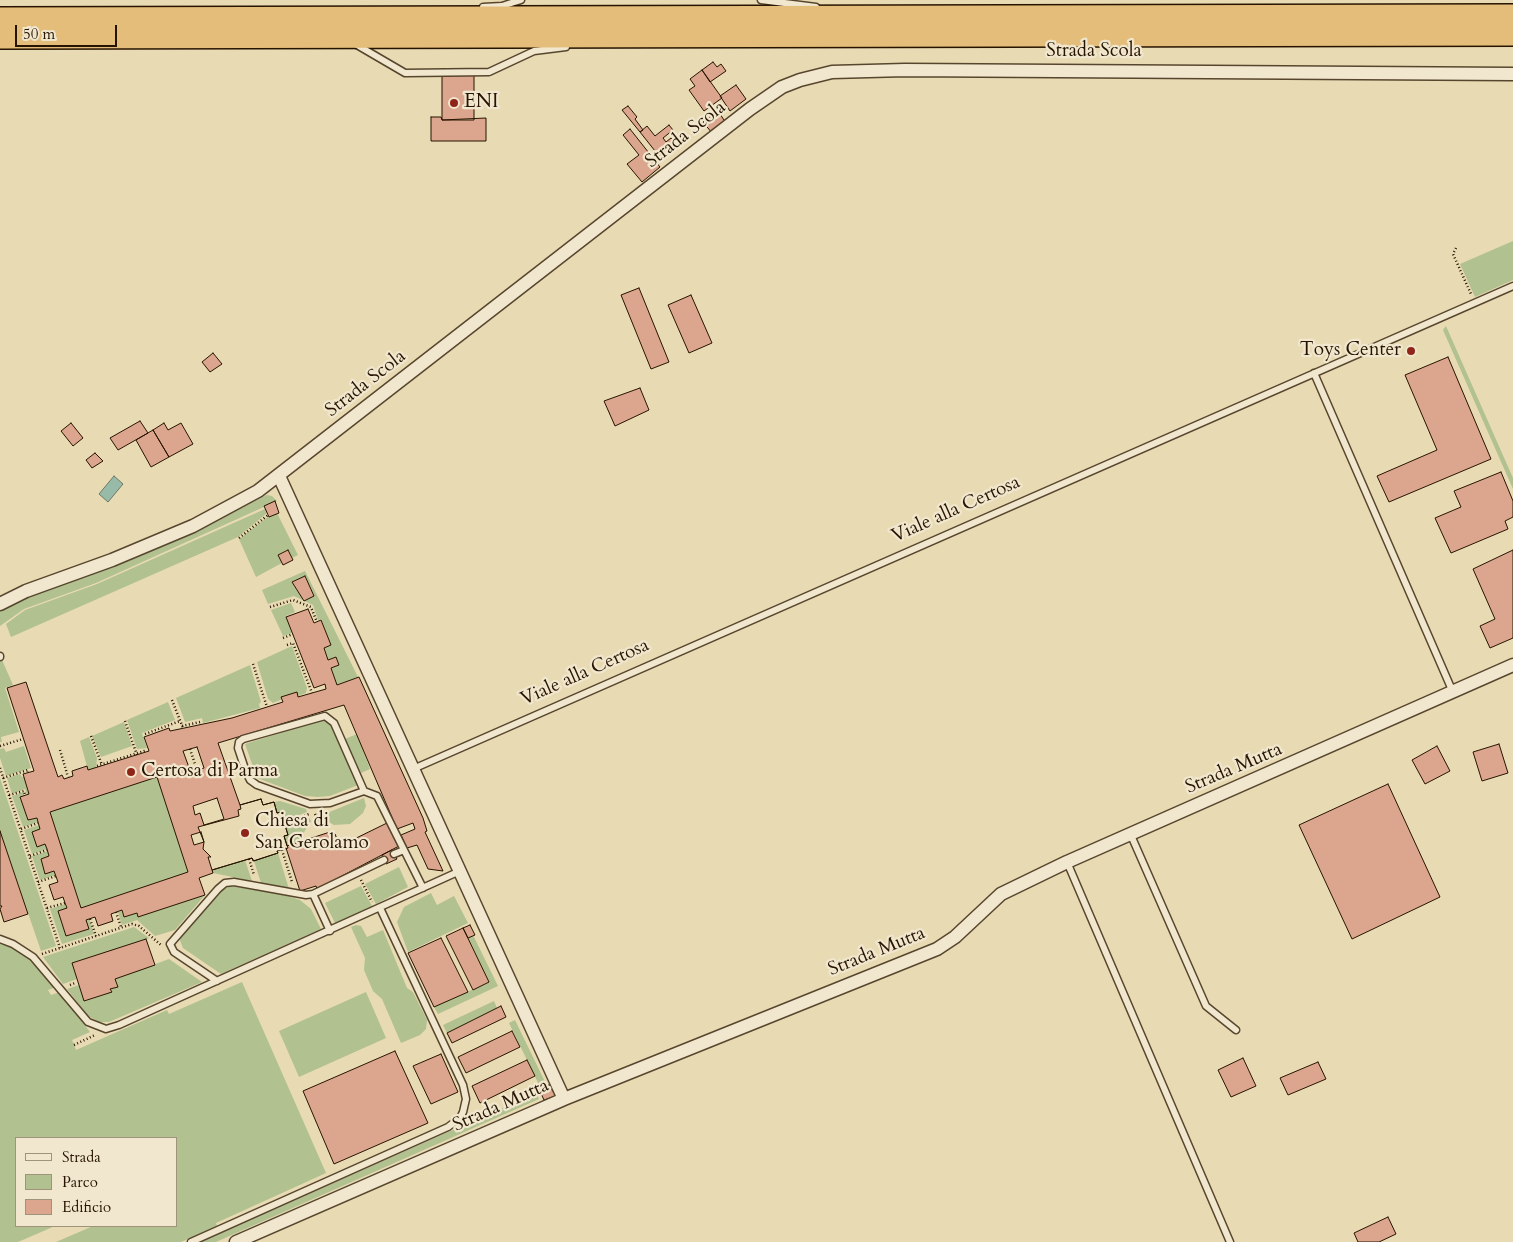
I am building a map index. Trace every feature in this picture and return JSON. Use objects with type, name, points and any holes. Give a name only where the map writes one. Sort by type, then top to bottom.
[{"type":"highway","points":[[0,18],[1513,15]]},
{"type":"highway","points":[[0,38],[1513,35]]},
{"type":"street","name":"Strada Scola","points":[[0,604],[26,591],[103,563],[200,523],[240,503],[279,476],[761,101],[782,87],[807,77],[840,72],[906,70],[1513,74]]},
{"type":"street","points":[[279,476],[564,1099]]},
{"type":"street","name":"Strada Mutta","points":[[236,1242],[564,1099],[937,949],[955,937],[1001,894],[1130,833],[1287,766],[1452,690],[1513,665]]},
{"type":"lane","points":[[473,8],[502,6],[521,0]]},
{"type":"lane","points":[[761,0],[892,16]]},
{"type":"lane","points":[[370,17],[464,9]]},
{"type":"lane","points":[[580,45],[672,36]]},
{"type":"lane","points":[[218,37],[360,45],[405,73],[489,72],[534,50],[570,46]]},
{"type":"lane","name":"Viale alla Certosa","points":[[413,769],[1513,286]]},
{"type":"lane","points":[[1314,373],[1452,690]]},
{"type":"lane","points":[[364,791],[334,723],[329,717],[322,715],[238,742],[238,748],[246,772],[250,780],[257,785],[304,802],[317,804],[336,802],[364,791],[377,796],[381,800],[423,888]]},
{"type":"lane","points":[[1130,833],[1206,1006],[1236,1030]]},
{"type":"lane","points":[[394,854],[404,850]]},
{"type":"lane","points":[[217,981],[174,952],[170,946],[172,939],[225,883],[234,882],[295,893],[313,894],[384,860]]},
{"type":"lane","points":[[1067,862],[1230,1242]]},
{"type":"lane","points":[[0,939],[14,944],[33,957],[53,977],[84,1017],[100,1028],[120,1025],[460,871]]},
{"type":"lane","points":[[313,894],[330,931]]},
{"type":"lane","points":[[191,1242],[448,1127],[460,1118],[466,1098],[463,1085],[378,909]]},
{"type":"path","points":[[1456,248],[1453,254],[1475,303]]},
{"type":"path","points":[[239,538],[268,515]]},
{"type":"path","points":[[270,607],[292,600],[310,607],[317,622]]},
{"type":"path","points":[[283,638],[293,634]]},
{"type":"path","points":[[287,645],[293,643],[312,693]]},
{"type":"path","points":[[253,664],[267,707]]},
{"type":"path","points":[[172,700],[182,727],[200,722]]},
{"type":"path","points":[[125,721],[137,754]]},
{"type":"path","points":[[145,734],[180,721]]},
{"type":"path","points":[[91,736],[102,765]]},
{"type":"path","points":[[0,746],[23,738]]},
{"type":"path","points":[[190,749],[197,770]]},
{"type":"path","points":[[60,750],[68,777]]},
{"type":"path","points":[[97,766],[147,750]]},
{"type":"path","points":[[0,768],[60,948]]},
{"type":"path","points":[[3,778],[28,770],[28,772]]},
{"type":"path","points":[[9,796],[24,791],[25,795]]},
{"type":"path","points":[[285,824],[314,812],[319,822]]},
{"type":"path","points":[[20,829],[38,823]]},
{"type":"path","points":[[29,856],[47,850]]},
{"type":"path","points":[[282,850],[295,893]]},
{"type":"path","points":[[249,859],[258,886]]},
{"type":"path","points":[[357,873],[378,909]]},
{"type":"path","points":[[38,882],[56,876]]},
{"type":"path","points":[[47,908],[65,903]]},
{"type":"path","points":[[116,912],[121,928]]},
{"type":"path","points":[[90,919],[96,936]]},
{"type":"path","points":[[33,957],[121,928],[137,925],[162,946],[170,946]]},
{"type":"green space","points":[[1513,241],[1513,280],[1475,297],[1460,264]]},
{"type":"green space","points":[[1446,326],[1513,478],[1513,489],[1443,330]]},
{"type":"green space","points":[[267,495],[272,496],[277,501],[96,583],[24,609],[0,626],[0,610],[20,599],[208,524]]},
{"type":"green space","points":[[265,509],[267,513],[238,537],[11,637],[6,624],[25,610],[97,584]]},
{"type":"green space","points":[[277,513],[298,555],[292,558],[287,550],[278,555],[282,563],[256,577],[239,539],[269,516]]},
{"type":"green space","points":[[305,571],[358,677],[337,685],[331,668],[339,665],[336,657],[328,660],[324,648],[331,645],[321,619],[318,620],[313,605],[304,601],[294,596],[268,604],[262,590]],"holes":[[[305,576],[314,596],[304,601],[292,582]]]},
{"type":"green space","points":[[291,603],[295,612],[286,616],[292,633],[283,636],[271,610]]},
{"type":"green space","points":[[292,646],[307,688],[306,693],[298,696],[297,693],[273,703],[268,699],[257,662]]},
{"type":"green space","points":[[2,660],[13,685],[5,688],[19,732],[1,737],[2,742],[0,742],[0,661]]},
{"type":"green space","points":[[250,665],[261,702],[259,704],[260,708],[203,723],[202,718],[185,722],[176,698]]},
{"type":"green space","points":[[168,702],[175,720],[142,733],[147,748],[137,749],[127,720]]},
{"type":"green space","points":[[322,720],[327,721],[331,725],[358,785],[330,796],[318,797],[305,796],[257,778],[245,744]]},
{"type":"green space","points":[[124,722],[132,746],[101,757],[92,736]]},
{"type":"green space","points":[[357,734],[370,769],[361,773],[345,739]]},
{"type":"green space","points":[[89,737],[97,758],[96,768],[88,770],[80,741]]},
{"type":"green space","points":[[24,746],[31,768],[6,776],[0,758],[0,749],[4,748],[6,752]]},
{"type":"green space","points":[[20,774],[24,777],[29,794],[27,795],[25,789],[12,794],[7,778]]},
{"type":"green space","points":[[157,777],[188,872],[81,908],[50,812]]},
{"type":"green space","points":[[0,778],[56,946],[41,951],[0,831]]},
{"type":"green space","points":[[23,792],[24,795],[20,797],[28,820],[37,818],[38,822],[23,827],[12,796]]},
{"type":"green space","points":[[364,798],[366,806],[363,813],[350,824],[334,825],[324,819],[322,815]]},
{"type":"green space","points":[[280,801],[306,809],[307,812],[284,821],[281,812],[277,813],[274,802]]},
{"type":"green space","points":[[309,818],[311,821],[298,842],[287,846],[284,836],[288,835],[286,827]]},
{"type":"green space","points":[[39,825],[40,829],[32,832],[37,847],[45,844],[47,849],[32,854],[24,830]]},
{"type":"green space","points":[[48,851],[49,856],[41,859],[45,873],[54,871],[56,875],[40,880],[32,856]]},
{"type":"green space","points":[[278,853],[289,889],[261,883],[254,861]]},
{"type":"green space","points":[[245,860],[252,881],[213,873],[212,870]]},
{"type":"green space","points":[[399,867],[408,887],[376,904],[365,884]]},
{"type":"green space","points":[[229,886],[283,894],[300,900],[311,909],[321,929],[221,974],[183,948],[179,938],[223,890]]},
{"type":"green space","points":[[361,886],[372,906],[335,923],[325,903]]},
{"type":"green space","points":[[431,893],[437,905],[454,896],[468,923],[408,952],[397,922],[404,907]]},
{"type":"green space","points":[[205,895],[175,930],[155,936],[137,920],[122,925],[118,912],[122,910],[124,917],[137,913],[138,917]]},
{"type":"green space","points":[[65,904],[67,908],[58,911],[66,936],[89,929],[86,920],[89,919],[94,934],[62,944],[50,909]]},
{"type":"green space","points":[[361,926],[367,937],[383,930],[407,988],[413,992],[427,1020],[426,1029],[420,1035],[401,1043],[382,999],[373,991],[364,970],[365,958],[351,927]]},
{"type":"green space","points":[[134,927],[149,938],[72,963],[77,979],[63,984],[43,957]]},
{"type":"green space","points":[[473,935],[498,986],[438,1014],[434,1007],[489,982],[468,938]]},
{"type":"green space","points":[[0,942],[12,947],[33,961],[56,987],[48,990],[51,995],[60,992],[90,1032],[72,1040],[76,1050],[167,1010],[169,1014],[242,982],[326,1173],[216,1223],[217,1226],[181,1242],[56,1242],[91,1227],[178,1227],[178,1137],[15,1137],[15,1227],[53,1227],[18,1242],[0,1242]]},
{"type":"green space","points":[[169,959],[202,982],[109,1022],[99,1022],[88,1016],[67,989],[79,985],[85,1001],[111,992],[110,989],[118,986],[115,979]]},
{"type":"green space","points":[[366,992],[386,1038],[299,1077],[279,1031]]},
{"type":"green space","points":[[494,1001],[497,1008],[447,1033],[443,1025]]},
{"type":"green space","points":[[515,1020],[547,1086],[541,1089],[509,1023]]},
{"type":"green space","points":[[536,1093],[539,1099],[216,1242],[200,1242]]},
{"type":"shaded area","points":[[114,476],[123,484],[108,502],[99,494]]},
{"type":"building","points":[[713,62],[717,67],[721,64],[726,71],[710,82],[702,70]]},
{"type":"building","points":[[442,69],[474,69],[474,120],[442,120]]},
{"type":"building","points":[[702,70],[722,98],[704,111],[689,90],[695,86],[690,79]]},
{"type":"building","points":[[736,85],[746,99],[730,111],[720,96]]},
{"type":"building","points":[[628,106],[637,117],[635,119],[643,130],[640,132],[622,110]]},
{"type":"building","points":[[718,111],[726,123],[712,133],[703,122]]},
{"type":"building","points":[[431,117],[441,117],[442,120],[486,118],[486,141],[431,141]]},
{"type":"building","points":[[669,125],[673,130],[663,138],[666,142],[671,138],[675,142],[659,156],[640,132],[647,126],[655,136]]},
{"type":"building","points":[[630,129],[660,167],[642,182],[627,164],[639,155],[623,135]]},
{"type":"building","points":[[639,288],[669,362],[651,369],[621,295]]},
{"type":"building","points":[[691,295],[712,343],[689,353],[668,305]]},
{"type":"building","points":[[213,353],[222,364],[210,372],[202,362]]},
{"type":"building","points":[[1448,357],[1491,459],[1389,502],[1377,476],[1437,450],[1405,375]]},
{"type":"building","points":[[640,388],[649,410],[615,426],[604,401]]},
{"type":"building","points":[[140,421],[148,433],[118,450],[110,438]]},
{"type":"building","points":[[71,423],[83,438],[73,446],[61,431]]},
{"type":"building","points":[[164,423],[168,430],[181,423],[193,444],[169,457],[153,430]]},
{"type":"building","points":[[153,430],[169,457],[151,467],[136,440]]},
{"type":"building","points":[[95,453],[103,461],[92,468],[86,460]]},
{"type":"building","points":[[1501,472],[1513,501],[1513,517],[1505,521],[1508,529],[1451,553],[1435,518],[1461,507],[1454,491]]},
{"type":"building","points":[[275,501],[279,513],[269,517],[264,506]]},
{"type":"building","points":[[288,550],[293,560],[283,565],[278,555]]},
{"type":"building","points":[[1513,550],[1513,638],[1490,648],[1480,626],[1495,619],[1473,569]]},
{"type":"building","points":[[305,576],[314,596],[304,601],[292,582]]},
{"type":"building","name":"Certosa di Parma","points":[[308,609],[314,623],[321,620],[331,645],[324,648],[328,660],[336,657],[339,665],[331,668],[337,685],[359,677],[423,818],[427,831],[425,832],[443,871],[428,869],[417,845],[407,848],[401,835],[415,829],[413,823],[397,829],[344,705],[218,743],[240,805],[261,799],[263,805],[274,802],[277,813],[281,812],[288,835],[284,836],[287,846],[330,832],[335,834],[340,846],[387,823],[399,846],[317,889],[316,886],[300,891],[286,848],[277,851],[278,853],[253,861],[252,858],[212,870],[213,873],[199,878],[205,895],[138,917],[137,913],[124,917],[122,910],[111,914],[113,921],[98,926],[95,917],[86,920],[89,929],[66,936],[58,911],[67,908],[63,897],[54,900],[49,885],[58,882],[54,871],[45,874],[41,859],[49,856],[47,849],[45,844],[37,847],[32,832],[40,829],[37,818],[28,820],[20,797],[29,794],[23,774],[34,771],[7,688],[26,682],[58,777],[62,775],[64,779],[73,776],[72,771],[87,766],[88,770],[149,751],[144,737],[169,728],[170,731],[232,718],[283,702],[281,697],[297,692],[298,697],[326,689],[325,684],[314,688],[286,617]],"holes":[[[197,747],[204,768],[191,773],[183,751]],[[157,777],[188,872],[81,908],[50,812]],[[217,798],[224,819],[204,825],[200,813],[195,815],[193,806]]]},
{"type":"building","points":[[1499,744],[1508,773],[1482,781],[1473,752]]},
{"type":"building","points":[[1437,746],[1450,771],[1425,784],[1412,760]]},
{"type":"building","points":[[1388,784],[1440,897],[1352,939],[1299,825]]},
{"type":"building","name":"Chiesa di San Gerolamo","points":[[261,799],[263,805],[274,802],[277,813],[281,812],[288,835],[284,836],[288,848],[254,861],[252,858],[212,870],[208,857],[211,857],[203,849],[204,842],[198,827],[239,816],[238,810],[241,809],[240,805]]},
{"type":"building","points":[[0,831],[28,914],[4,922],[0,909],[2,906],[0,906]]},
{"type":"building","points":[[201,832],[204,842],[194,845],[191,835]]},
{"type":"building","points":[[392,850],[397,859],[386,864],[382,855]]},
{"type":"building","points":[[470,925],[475,935],[468,938],[463,928]]},
{"type":"building","points":[[463,928],[489,982],[473,990],[446,936]]},
{"type":"building","points":[[441,938],[468,992],[434,1007],[408,953]]},
{"type":"building","points":[[146,939],[155,965],[115,979],[118,987],[110,989],[112,992],[84,1001],[72,963]]},
{"type":"building","points":[[501,1006],[506,1017],[452,1043],[447,1033]]},
{"type":"building","points":[[512,1031],[520,1047],[466,1073],[458,1057]]},
{"type":"building","points":[[395,1051],[428,1123],[334,1164],[303,1091]]},
{"type":"building","points":[[441,1054],[458,1092],[431,1104],[413,1066]]},
{"type":"building","points":[[1243,1058],[1256,1086],[1231,1097],[1218,1070]]},
{"type":"building","points":[[527,1060],[535,1076],[480,1103],[472,1086]]},
{"type":"building","points":[[1318,1062],[1326,1079],[1288,1095],[1280,1078]]},
{"type":"building","points":[[549,1085],[556,1096],[544,1100],[539,1089]]},
{"type":"building","points":[[1388,1217],[1396,1234],[1379,1242],[1358,1242],[1354,1233]]},
{"type":"place","name":"ENI","points":[[454,103]]},
{"type":"place","name":"Toys Center","points":[[1411,351]]},
{"type":"place","name":"Certosa di Parma","points":[[131,772]]},
{"type":"place","name":"Chiesa di San Gerolamo","points":[[245,833]]}]
